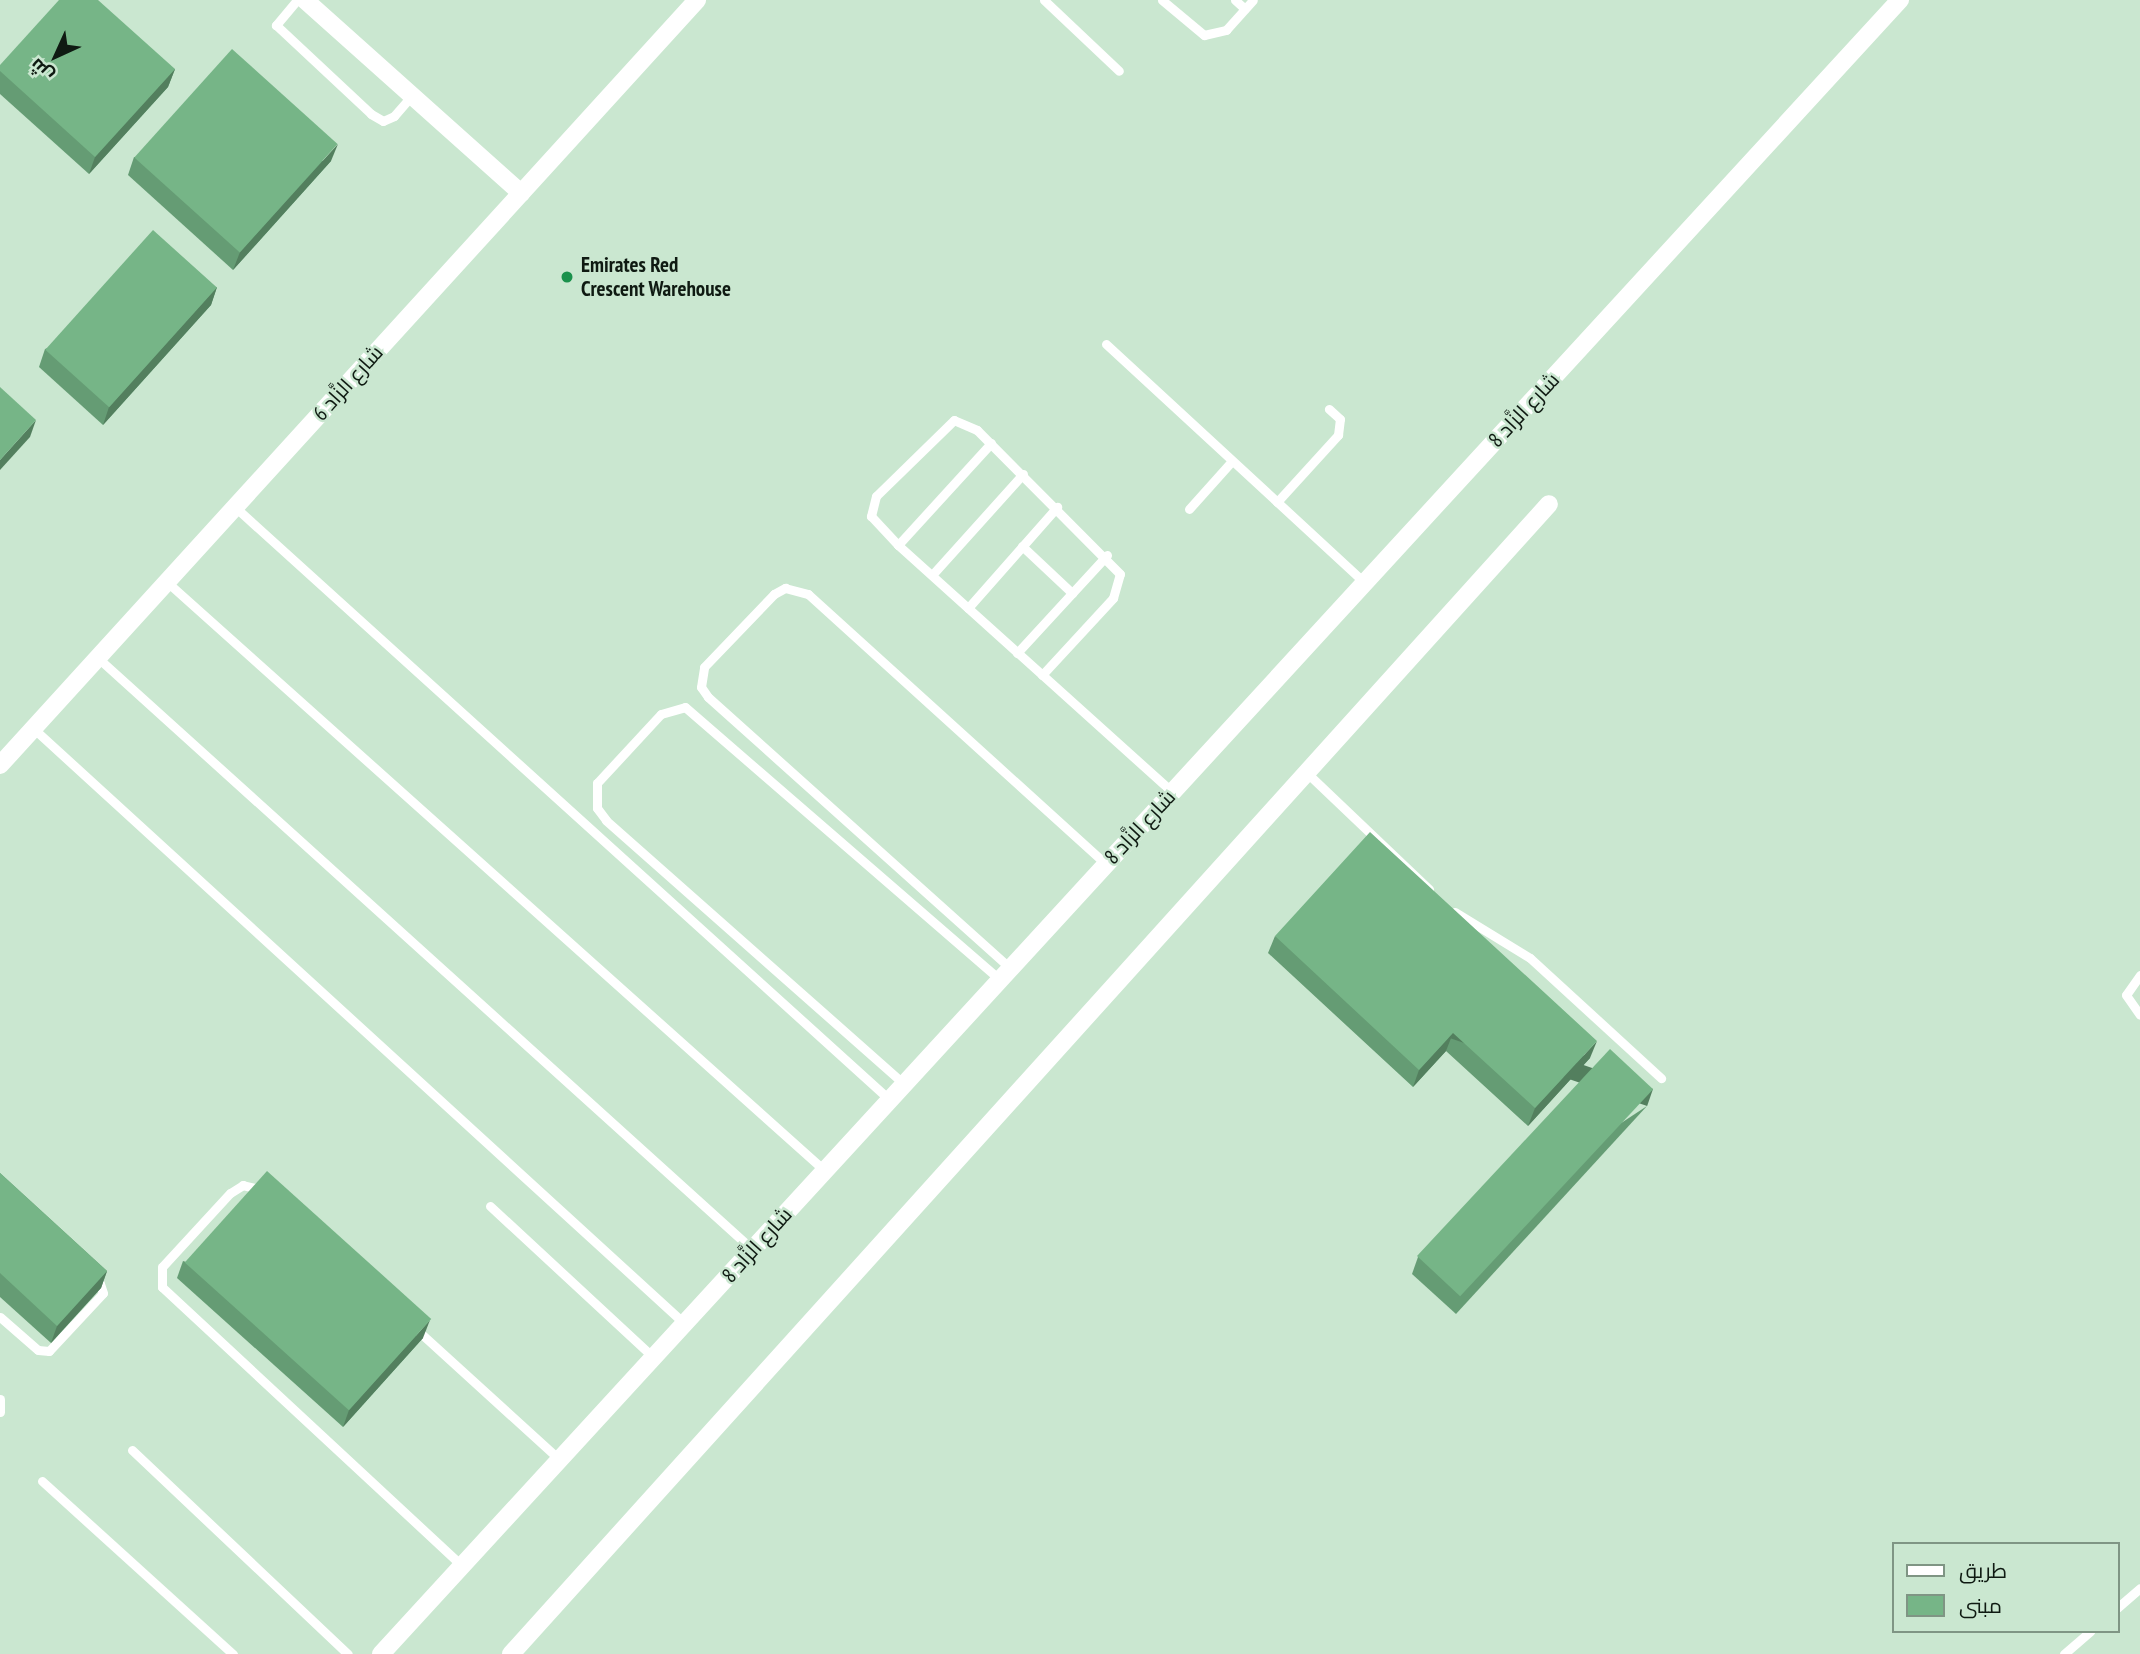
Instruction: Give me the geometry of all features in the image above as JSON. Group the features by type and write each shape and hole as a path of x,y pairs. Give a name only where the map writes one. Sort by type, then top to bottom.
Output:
{"street":[{"path":"305,0 521,193"},
{"name":"شارع الزَّاد 8","path":"381,1654 1900,0"},
{"name":"شارع الزَّاد 6","path":"0,765 692,2"},
{"path":"511,1654 1549,504"}],"lane":[{"path":"297,0 276,25 371,114 383,121 394,116 412,95"},
{"path":"1044,0 1119,71"},
{"path":"1162,0 1204,35 1226,30 1252,0"},
{"path":"1235,0 1245,9"},
{"path":"1106,344 1365,583"},
{"path":"1277,502 1338,435 1340,419 1329,408"},
{"path":"1042,675 1119,588 1120,574 1107,555 991,443 968,422 954,420 876,496 871,516 898,545 1017,653 1172,792"},
{"path":"898,545 991,443"},
{"path":"1189,509 1232,461"},
{"path":"932,575 1023,474"},
{"path":"235,507 890,1100"},
{"path":"968,608 1057,507"},
{"path":"1022,546 1072,593"},
{"path":"1017,653 1107,555"},
{"path":"167,582 825,1171"},
{"path":"1004,974 708,698 701,687 704,667 774,594 785,588 808,594 1106,864"},
{"path":"98,658 753,1250"},
{"path":"904,1084 606,820 597,808 597,783 661,714 685,707 1004,974"},
{"path":"34,729 685,1324"},
{"path":"1306,772 1441,903 1512,943 1661,1078"},
{"path":"2140,975 2126,995 2140,1016"},
{"path":"276,1200 259,1186 236,1188 162,1267 162,1287 462,1566"},
{"path":"490,1206 654,1358"},
{"path":"0,1317 34,1347 49,1350 103,1293 103,1281 91,1267"},
{"path":"406,1320 560,1460"},
{"path":"0,1399 0,1412"},
{"path":"132,1450 348,1654"},
{"path":"42,1481 233,1654"},
{"path":"2119,1606 2140,1588"},
{"path":"2064,1654 2088,1633"}],"building":[{"path":"59,0 98,0 175,69 95,157 0,71 0,65"},
{"path":"232,49 338,144 240,253 134,157"},
{"path":"153,230 217,288 109,407 45,350"},
{"path":"0,387 36,420 0,460"},
{"path":"1370,832 1597,1041 1535,1108 1453,1033 1419,1070 1275,936"},
{"path":"1610,1049 1653,1089 1460,1296 1417,1256"},
{"path":"267,1171 431,1319 349,1410 185,1262"},
{"path":"0,1173 107,1271 57,1326 0,1273"}],"place":[{"name":"Emirates Red Crescent Warehouse","path":"567,277"}]}
